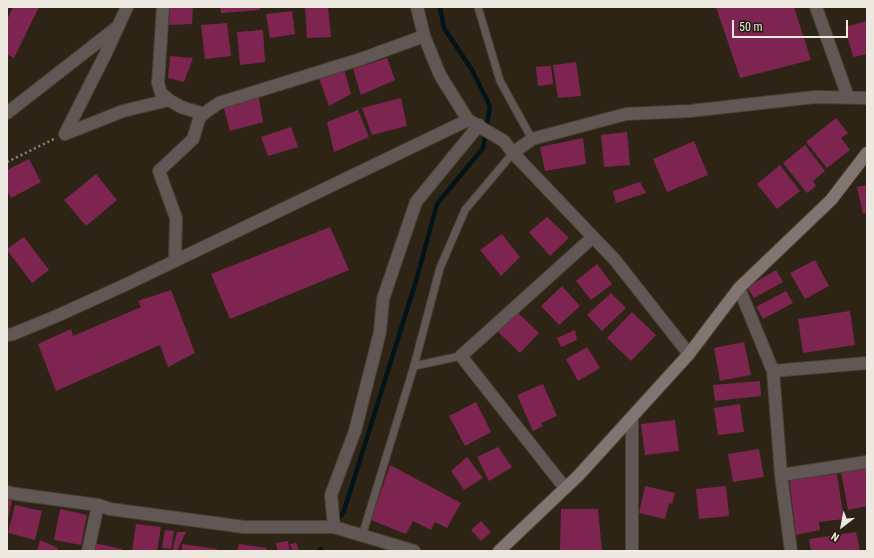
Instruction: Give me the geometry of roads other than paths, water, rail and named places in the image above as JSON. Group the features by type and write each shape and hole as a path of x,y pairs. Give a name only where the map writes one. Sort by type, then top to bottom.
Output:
{"street":[{"path":"127,7 106,53 65,134 123,111 168,100"},
{"path":"164,7 158,83 162,93 168,100 180,107 204,114"},
{"path":"417,7 424,36 440,75 468,120 479,125 504,141 513,153 615,260 690,354"},
{"path":"816,7 848,97"},
{"path":"7,113 117,28"},
{"path":"175,261 176,218 159,171 192,139 200,116 219,104 361,59 424,36"},
{"path":"513,153 532,139 626,114 690,111 815,97 867,98"},
{"path":"7,335 13,334 59,315 127,284 468,120"},
{"path":"334,527 331,495 356,431 380,332 383,299 416,202 479,125"},
{"path":"499,551 579,475 690,354 739,288 832,200 867,153"},
{"path":"565,488 461,356 593,237"},
{"path":"739,288 773,371 781,475 791,551"},
{"path":"773,371 867,363"},
{"path":"632,417 632,551"},
{"path":"781,475 867,462"},
{"path":"7,492 98,505 110,509 244,527 334,527 414,551"},
{"path":"88,551 98,505"}],"lane":[{"path":"478,7 500,81 532,139"},
{"path":"362,536 414,366 440,268 465,210 513,153"},
{"path":"414,366 461,356"}],"waterway":[{"path":"336,523 344,511 416,281 437,204 483,148 490,106 472,70 444,28 440,7"}]}
